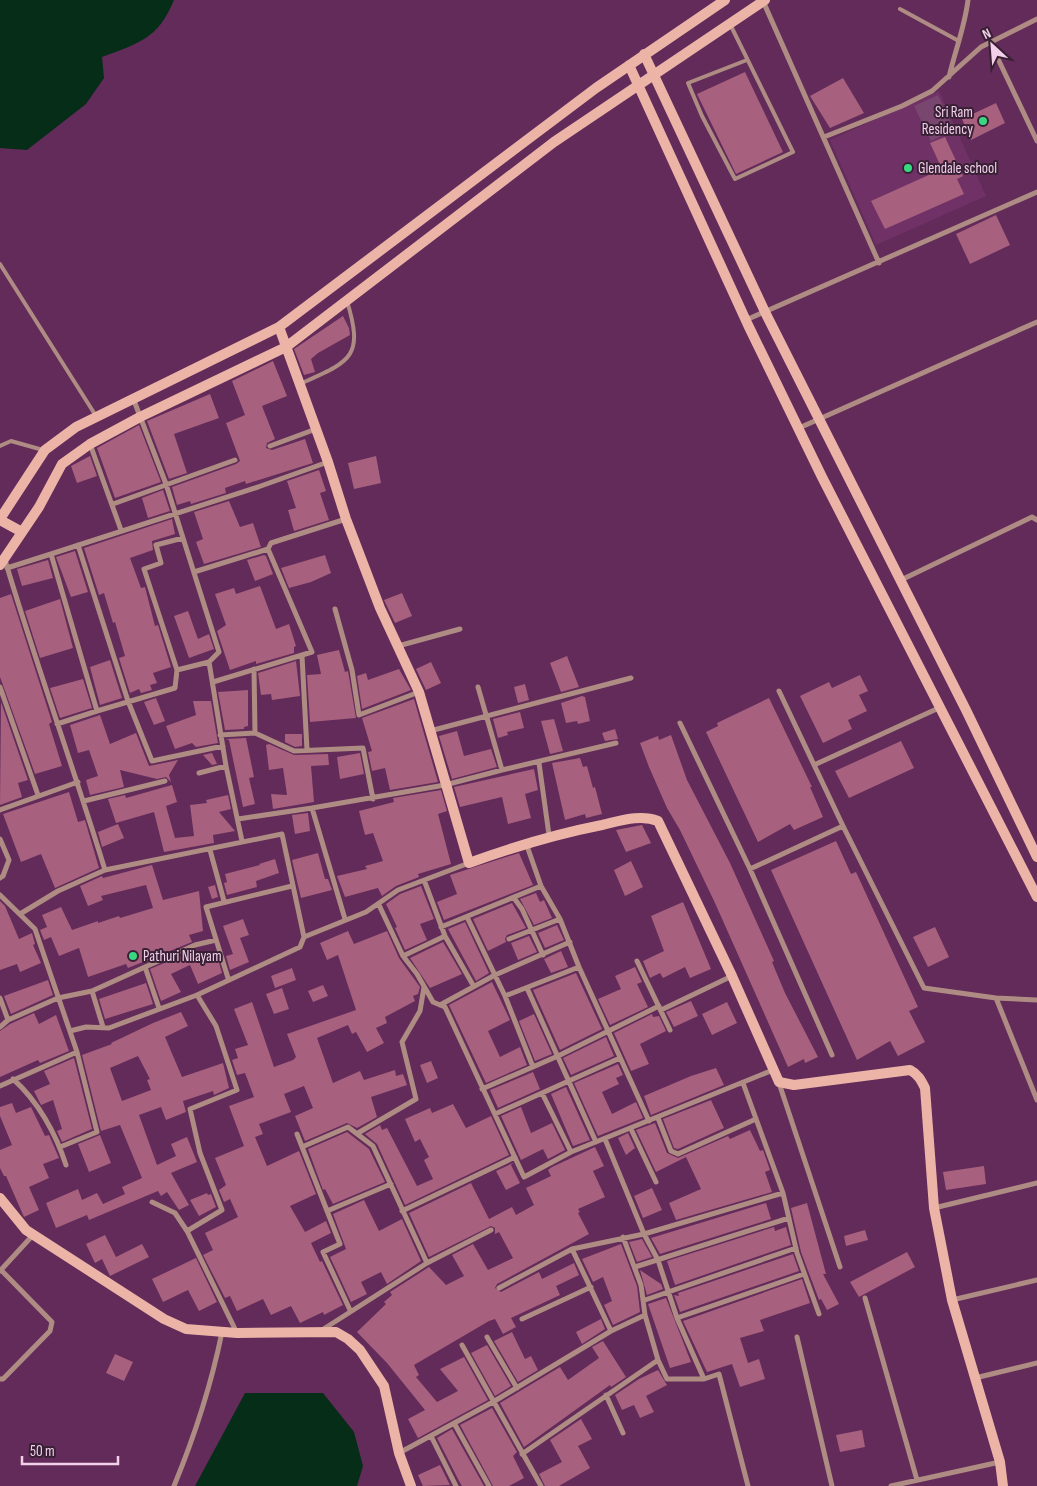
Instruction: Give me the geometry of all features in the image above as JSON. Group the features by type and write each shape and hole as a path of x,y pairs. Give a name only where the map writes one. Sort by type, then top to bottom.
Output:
{"street":[{"path":"22,532 0,519 46,450 76,427 133,397 279,327 644,54 725,0"},
{"path":"949,77 957,40 967,14 968,0"},
{"path":"105,870 78,782 4,564 39,507 62,464 90,444 140,417 286,347 554,142 764,1 879,263"},
{"path":"824,137 902,106 932,91 949,77 963,61 990,42 1037,19"},
{"path":"990,42 1037,142"},
{"path":"644,54 818,421 901,580 1037,857"},
{"path":"629,65 746,320 1037,897"},
{"path":"746,320 766,314 1037,192"},
{"path":"799,428 1037,322"},
{"path":"279,327 328,462 346,519 380,608 419,692 469,863"},
{"path":"133,397 166,484 219,652 209,662 177,670"},
{"path":"270,446 316,429"},
{"path":"90,444 121,530"},
{"path":"113,504 235,460"},
{"path":"4,564 52,554 328,462"},
{"path":"901,580 1032,517 1037,520"},
{"path":"194,572 268,549 271,543 346,519"},
{"path":"57,724 175,688 177,670 144,569 161,562 156,545 183,538"},
{"path":"78,545 128,701 152,761 223,746"},
{"path":"213,682 312,652 268,549"},
{"path":"52,554 97,711"},
{"path":"335,609 352,670 359,715 419,692"},
{"path":"398,646 460,630"},
{"path":"302,656 308,750"},
{"path":"209,662 220,735 242,841"},
{"path":"254,669 255,733"},
{"path":"430,731 631,678"},
{"path":"0,687 38,795"},
{"path":"478,687 502,770"},
{"path":"779,691 843,826 924,988 996,998 1037,1000"},
{"path":"814,765 941,706"},
{"path":"680,723 750,868 832,1055"},
{"path":"220,735 255,733 294,751 363,748 373,799"},
{"path":"238,819 373,799 445,785 616,743"},
{"path":"539,763 549,835"},
{"path":"199,773 226,766"},
{"path":"84,801 165,781"},
{"path":"0,810 78,782"},
{"path":"312,808 345,919"},
{"path":"304,937 366,912 379,905 390,894 525,842 549,835 633,818 648,817 658,821 732,976 779,1082 840,1267"},
{"path":"750,868 843,826"},
{"path":"20,914 58,891 105,870 282,834 304,937 300,947 228,978 197,995 108,1028 86,1026 70,1031"},
{"path":"0,839 9,860 3,876 0,878"},
{"path":"525,842 542,886 560,919 579,968 649,1121"},
{"path":"210,850 224,901"},
{"path":"424,880 441,927 473,985"},
{"path":"228,978 206,907 224,901 292,886"},
{"path":"441,927 542,886"},
{"path":"0,895 35,929 77,1052 97,1132 60,1147"},
{"path":"514,898 522,909 543,955"},
{"path":"379,905 403,956 433,1002 446,1007 524,1177 571,1152 773,1070"},
{"path":"468,917 495,974 533,1067"},
{"path":"509,939 560,919"},
{"path":"403,956 446,936"},
{"path":"0,1027 8,1020 58,998 92,991 195,945 216,940"},
{"path":"440,1005 495,974 570,942"},
{"path":"637,961 670,1030"},
{"path":"145,967 159,1008"},
{"path":"504,996 579,968"},
{"path":"482,1089 732,976"},
{"path":"358,1133 416,1099 402,1042 411,1030 420,1011 424,986"},
{"path":"527,988 596,1142"},
{"path":"92,991 104,1027"},
{"path":"188,1231 222,1210 200,1152 190,1109 237,1090 216,1026 197,995"},
{"path":"0,998 8,1020"},
{"path":"996,998 1037,1100"},
{"path":"0,1086 77,1052"},
{"path":"495,1114 620,1058"},
{"path":"779,1082 794,1085 910,1070 916,1072 925,1088 934,1208 952,1300 1000,1462 1003,1486"},
{"path":"13,1079 36,1104 60,1147 66,1165"},
{"path":"743,1083 783,1193 796,1248 819,1314"},
{"path":"542,1093 571,1152"},
{"path":"658,1118 671,1151 678,1154 756,1118"},
{"path":"302,1147 348,1127 373,1146 427,1263"},
{"path":"631,1128 656,1182"},
{"path":"297,1134 340,1244 324,1252 350,1310"},
{"path":"605,1139 644,1234 658,1260 677,1318 704,1379"},
{"path":"402,1211 515,1158"},
{"path":"326,1212 391,1184"},
{"path":"934,1208 1037,1184"},
{"path":"499,1288 572,1249 644,1234 783,1193"},
{"path":"0,1198 23,1228 164,1319 186,1329 238,1333 336,1332 348,1339 360,1350 384,1386 399,1453 411,1486"},
{"path":"152,1202 175,1213 188,1231 238,1333"},
{"path":"635,1267 789,1218"},
{"path":"319,1332 350,1310 427,1263 491,1230"},
{"path":"0,1379 3,1379 50,1330 52,1322 1,1270 34,1235"},
{"path":"623,1237 645,1300 645,1315 658,1360 667,1379 704,1379 719,1374 748,1486"},
{"path":"645,1300 796,1248"},
{"path":"572,1249 611,1331"},
{"path":"677,1318 804,1274"},
{"path":"952,1300 1037,1280"},
{"path":"522,1319 591,1287"},
{"path":"865,1298 916,1480"},
{"path":"399,1453 518,1388 611,1331 645,1315"},
{"path":"174,1486 197,1431 214,1372 222,1332"},
{"path":"487,1337 518,1388"},
{"path":"797,1337 832,1486"},
{"path":"462,1345 541,1486"},
{"path":"522,1454 658,1360"},
{"path":"974,1378 1037,1363"},
{"path":"606,1395 623,1433"},
{"path":"454,1423 489,1486"},
{"path":"431,1436 456,1486"},
{"path":"891,1486 1000,1462"}],"lane":[{"path":"900,9 957,40"},
{"path":"730,24 793,152 735,180 702,116 688,83 747,60"},
{"path":"0,264 96,416"},
{"path":"300,384 335,368 345,360 355,344 356,330 347,301"},
{"path":"0,446 11,441 46,450"}],"shaded area":[{"path":"0,0 174,0 161,23 146,38 127,48 102,57 104,78 86,104 27,150 0,148"},
{"name":"Glendale school","path":"939,91 986,196 876,245 830,140"},
{"path":"938,95 954,130 931,141 914,106"},
{"path":"245,1393 323,1393 354,1432 363,1466 357,1486 195,1486"}],"building":[{"path":"745,72 783,152 736,174 697,94"},
{"path":"843,78 864,113 830,128 810,96"},
{"name":"Sri Ram Residency","path":"996,103 1005,123 971,140 962,119"},
{"path":"945,137 963,176 957,179 964,194 885,229 871,201 942,169 930,143"},
{"path":"996,215 1010,245 970,264 956,234"},
{"path":"343,316 350,335 311,359 315,372 304,375 294,349"},
{"path":"273,361 287,396 262,406 275,439 267,443 266,448 272,450 305,439 313,463 246,484 245,481 225,488 226,493 191,504 190,501 177,505 172,487 240,461 226,423 245,415 232,381"},
{"path":"210,394 219,418 174,434 187,473 169,479 147,421"},
{"path":"139,425 161,482 115,498 97,448"},
{"path":"90,456 97,476 77,483 71,466"},
{"path":"376,456 381,483 354,489 348,463"},
{"path":"319,470 326,491 320,493 329,520 294,531 288,510 296,508 287,481"},
{"path":"163,490 170,511 148,518 142,498"},
{"path":"229,501 240,527 253,523 261,547 204,564 196,542 203,539 194,512"},
{"path":"172,519 175,534 152,541 153,550 130,558 141,588 145,587 155,626 158,625 171,667 153,673 157,683 150,685 152,690 141,693 139,689 130,693 119,658 125,656 115,622 113,623 104,593 99,595 84,548"},
{"path":"75,551 88,592 71,597 56,557"},
{"path":"264,555 273,574 255,581 247,560"},
{"path":"325,555 331,573 311,582 289,588 281,568"},
{"path":"48,560 53,578 22,586 17,569"},
{"path":"260,586 276,629 289,624 296,646 294,647 294,653 256,664 256,661 230,670 217,631 226,625 215,594 234,588 236,594"},
{"path":"402,593 412,616 395,623 384,600"},
{"path":"11,594 52,722 49,724 62,766 35,774 0,677 0,598"},
{"path":"60,599 73,648 40,658 25,611"},
{"path":"188,611 198,639 209,634 214,649 189,658 174,616"},
{"path":"339,650 345,672 348,671 356,718 310,722 307,675 321,674 317,655"},
{"path":"567,656 579,687 561,692 550,663"},
{"path":"110,660 122,698 100,705 90,667"},
{"path":"296,661 300,696 272,700 271,694 261,695 258,673"},
{"path":"431,662 441,683 426,690 416,669"},
{"path":"399,669 411,690 362,709 357,676 366,673 368,680"},
{"path":"860,675 868,691 859,695 867,711 848,720 852,729 823,743 800,696 829,682 832,688"},
{"path":"83,679 92,708 60,718 50,688"},
{"path":"525,684 529,700 518,703 514,687"},
{"path":"248,690 248,726 244,727 244,729 225,730 218,692"},
{"path":"582,696 585,697 590,721 578,724 577,721 566,723 561,703"},
{"path":"156,698 165,721 154,725 144,702"},
{"path":"769,698 812,787 810,787 823,817 794,830 790,824 758,842 706,732 718,726 717,723"},
{"path":"414,699 438,782 390,790 385,768 372,771 368,752 372,751 362,718"},
{"path":"193,701 211,701 218,743 196,747 192,743 175,749 166,726 196,715"},
{"path":"1,702 28,780 18,783 22,797 0,805"},
{"path":"520,712 524,728 507,732 508,735 498,738 493,719"},
{"path":"100,715 110,744 136,733 149,766 178,760 169,775 171,782 166,777 157,779 120,770 124,787 90,795 86,780 98,776 89,750 78,753 70,725"},
{"path":"554,719 563,751 550,754 541,721"},
{"path":"615,729 618,739 605,741 602,733"},
{"path":"457,731 464,756 491,749 497,767 452,779 439,736"},
{"path":"285,734 302,734 302,746 295,747 285,742"},
{"path":"671,735 687,780 730,863 774,961 772,962 785,993 818,1057 805,1063 804,1059 788,1067 715,903 680,830 667,808 649,767 640,743 658,736 659,740"},
{"path":"246,738 254,777 249,778 255,804 243,807 229,740 226,739"},
{"path":"901,741 914,768 849,798 835,771"},
{"path":"269,744 294,755 328,754 329,765 311,766 314,802 273,809 271,794 287,795 283,768 269,770 266,745"},
{"path":"212,753 217,764 212,765 203,755"},
{"path":"360,753 364,774 340,779 337,757"},
{"path":"580,758 583,767 587,766 602,814 586,818 585,814 565,820 552,763"},
{"path":"534,769 538,790 525,794 531,818 508,824 502,797 460,807 454,787"},
{"path":"172,785 177,802 166,806 175,838 194,836 190,805 207,803 206,800 228,795 231,809 219,812 235,831 213,835 214,843 164,852 154,812 116,823 108,799 125,795 126,798"},
{"path":"441,790 447,811 438,814 451,864 418,874 419,877 396,886 382,896 378,888 345,897 337,876 367,869 365,866 383,861 373,833 365,835 359,811 394,802 393,798"},
{"path":"69,792 78,822 85,820 99,868 55,888 41,854 21,862 3,814"},
{"path":"308,813 310,831 295,834 292,815"},
{"path":"118,824 124,838 102,847 98,832"},
{"path":"642,825 651,843 626,852 616,830"},
{"path":"836,841 851,874 856,872 918,1007 909,1011 925,1042 898,1056 890,1041 857,1060 771,870"},
{"path":"318,853 325,879 328,879 332,890 301,898 292,860"},
{"path":"519,853 533,885 444,920 437,902 457,894 450,875"},
{"path":"275,859 279,873 256,881 257,887 227,895 224,883 227,882 225,874"},
{"path":"631,861 643,887 625,896 614,870"},
{"path":"152,865 163,900 199,891 203,931 189,935 192,942 128,968 126,964 88,977 79,948 59,956 51,937 44,940 40,930 47,927 42,915 61,907 72,930 98,921 98,923 119,916 120,918 153,908 146,885 101,896 103,900 88,906 80,886 102,876 103,878"},
{"path":"215,885 218,897 212,899 208,887"},
{"path":"421,886 434,919 420,924 427,940 405,950 386,904 400,894"},
{"path":"536,893 540,902 544,900 552,918 534,925 520,899"},
{"path":"0,901 5,906 19,939 32,933 35,944 33,945 41,963 20,972 17,964 0,970"},
{"path":"683,902 711,969 690,978 685,967 663,978 660,973 650,978 643,961 664,951 651,916"},
{"path":"512,903 526,928 507,935 506,942 488,951 473,919"},
{"path":"243,919 249,935 240,938 249,962 230,970 226,956 233,954 223,926"},
{"path":"465,922 489,973 476,981 448,929"},
{"path":"557,925 564,940 545,948 538,933"},
{"path":"935,927 949,957 928,967 913,937"},
{"path":"348,931 354,944 387,931 399,958 420,987 418,994 413,996 415,1001 385,1017 387,1023 376,1028 384,1043 367,1052 356,1032 352,1034 348,1025 317,1038 333,1083 360,1071 364,1080 395,1070 396,1076 403,1074 407,1085 371,1097 377,1117 357,1128 347,1123 305,1141 295,1116 313,1108 304,1086 284,1094 291,1112 259,1124 263,1134 255,1137 267,1166 299,1151 316,1194 290,1206 305,1232 326,1221 331,1233 311,1243 320,1262 322,1261 343,1305 324,1315 323,1312 300,1323 291,1306 271,1315 263,1299 237,1311 230,1296 225,1298 203,1255 213,1250 205,1233 238,1217 230,1199 224,1202 219,1190 226,1185 215,1158 244,1146 229,1106 254,1097 245,1073 237,1075 232,1060 238,1058 235,1049 248,1045 234,1009 252,1002 274,1067 293,1060 296,1057 287,1034 356,1010 338,955 327,960 320,943"},
{"path":"529,936 537,952 518,960 511,943"},
{"path":"443,942 462,974 430,988 410,958"},
{"path":"195,950 201,965 218,959 222,973 198,984 190,965 171,974 181,992 161,1001 150,969"},
{"path":"561,951 568,967 551,973 544,959"},
{"path":"635,967 642,982 637,984 648,1007 610,1025 598,999 621,989 615,976"},
{"path":"292,968 296,980 275,988 271,976"},
{"path":"576,973 602,1029 560,1050 533,990"},
{"path":"48,980 53,995 11,1014 4,996"},
{"path":"492,982 510,1020 488,1031 500,1057 520,1047 527,1065 486,1083 449,1005"},
{"path":"146,983 153,1004 105,1019 99,999"},
{"path":"323,985 328,996 313,1002 308,991"},
{"path":"282,988 289,1009 274,1014 266,994"},
{"path":"691,1001 698,1016 674,1027 666,1012"},
{"path":"727,1002 737,1023 712,1035 702,1014"},
{"path":"181,1012 188,1026 165,1037 182,1077 223,1063 229,1088 214,1095 213,1091 183,1101 186,1112 166,1120 161,1107 139,1115 157,1165 176,1156 171,1144 187,1137 197,1162 171,1173 189,1205 179,1210 167,1192 161,1196 158,1191 89,1220 87,1215 56,1228 46,1203 78,1189 82,1200 97,1193 103,1204 125,1194 122,1187 142,1178 120,1125 101,1131 82,1055 112,1044 153,1023","holes":["138,1056 150,1079 147,1080 151,1090 122,1101 110,1068"]},
{"path":"34,1013 39,1024 56,1015 69,1051 40,1063 38,1060 0,1077 0,1031 10,1024"},
{"path":"534,1014 552,1054 535,1061 519,1021"},
{"path":"652,1014 653,1017 659,1016 666,1031 640,1044 649,1064 631,1071 614,1033"},
{"path":"606,1037 614,1056 571,1075 563,1058"},
{"path":"74,1058 92,1129 62,1142 57,1131 62,1129 53,1100 41,1105 34,1091 50,1084 44,1071"},
{"path":"431,1061 438,1078 427,1083 420,1065"},
{"path":"618,1064 623,1075 616,1078 619,1084 602,1092 612,1114 636,1102 643,1118 598,1136 574,1083"},
{"path":"716,1068 724,1085 651,1115 644,1096 691,1076"},
{"path":"533,1072 540,1089 498,1108 490,1090"},
{"path":"566,1087 590,1140 573,1146 551,1094"},
{"path":"711,1100 724,1128 678,1149 674,1148 663,1119"},
{"path":"12,1103 16,1113 31,1107 45,1136 49,1135 59,1158 43,1164 49,1178 29,1187 39,1210 24,1217 6,1176 4,1176 0,1168 0,1150 12,1145 0,1116 0,1107"},
{"path":"453,1104 466,1128 491,1116 509,1155 405,1205 377,1144 365,1134 380,1125 382,1130 387,1128 417,1186 433,1179 424,1160 429,1157 420,1139 415,1142 405,1119 430,1108 432,1113"},
{"path":"521,1107 531,1133 552,1123 565,1150 548,1159 543,1149 521,1160 501,1116"},
{"path":"655,1123 667,1153 678,1158 728,1136 730,1139 750,1130 760,1151 763,1150 770,1170 765,1172 772,1192 676,1220 669,1203 701,1189 686,1157 656,1172 636,1130"},
{"path":"347,1132 369,1149 385,1182 333,1204 325,1189 323,1190 308,1149"},
{"path":"628,1133 635,1148 626,1155 618,1138"},
{"path":"100,1135 111,1163 89,1172 78,1144"},
{"path":"595,1147 604,1166 593,1171 605,1197 578,1209 580,1212 578,1213 589,1234 497,1284 495,1288 501,1292 539,1272 542,1279 574,1263 579,1275 556,1286 560,1295 511,1318 516,1327 503,1334 495,1319 489,1321 414,1365 419,1375 416,1377 437,1402 458,1391 440,1369 464,1357 488,1400 418,1438 408,1419 425,1410 387,1363 357,1332 386,1304 384,1302 392,1295 390,1292 429,1267 446,1285 464,1276 452,1255 473,1244 488,1270 513,1258 499,1232 495,1234 495,1228 491,1226 429,1257 409,1213 471,1183 489,1219 512,1207 516,1215 534,1205 526,1188 551,1176 548,1170 552,1167"},
{"path":"513,1163 511,1165 520,1183 506,1190 496,1171"},
{"path":"984,1166 986,1184 946,1190 943,1172"},
{"path":"652,1188 662,1210 643,1218 634,1196"},
{"path":"207,1193 208,1195 211,1194 216,1207 199,1216 190,1200"},
{"path":"364,1200 379,1231 402,1219 421,1261 387,1284 381,1272 361,1282 367,1294 351,1302 330,1257 346,1249 333,1214"},
{"path":"766,1203 771,1219 660,1254 651,1238"},
{"path":"807,1203 826,1274 823,1274 839,1304 827,1310 821,1299 819,1300 801,1252 791,1208"},
{"path":"774,1227 775,1231 786,1227 791,1245 675,1285 667,1261"},
{"path":"865,1230 868,1240 846,1246 844,1236"},
{"path":"105,1235 116,1257 142,1244 149,1257 110,1276 102,1259 95,1263 86,1244"},
{"path":"642,1239 652,1257 637,1262 629,1242"},
{"path":"621,1244 637,1286 640,1312 613,1325 604,1305 612,1301 603,1277 593,1282 582,1259"},
{"path":"907,1252 915,1267 859,1297 850,1282"},
{"path":"793,1254 799,1271 680,1312 674,1295 679,1296 678,1293"},
{"path":"196,1258 217,1302 199,1311 188,1290 163,1302 152,1279"},
{"path":"640,1270 661,1284 663,1289 647,1295"},
{"path":"802,1279 810,1303 760,1320 764,1331 740,1338 748,1363 759,1359 765,1379 740,1387 732,1364 707,1372 683,1321"},
{"path":"666,1298 691,1362 670,1368 648,1304"},
{"path":"601,1319 605,1329 582,1344 576,1332"},
{"path":"512,1332 525,1359 531,1356 538,1370 518,1382 494,1341"},
{"path":"603,1341 626,1377 611,1387 610,1385 524,1447 500,1403 560,1367 568,1380 599,1358 592,1347"},
{"path":"487,1345 511,1386 495,1396 471,1353"},
{"path":"115,1354 133,1362 124,1381 106,1373"},
{"path":"658,1370 667,1385 646,1396 654,1412 640,1418 634,1405 622,1410 615,1395 639,1379"},
{"path":"492,1408 517,1452 513,1456 524,1478 509,1486 493,1486 460,1425"},
{"path":"581,1419 592,1439 578,1446 590,1468 559,1486 545,1486 539,1474 562,1462 550,1440"},
{"path":"452,1429 484,1486 462,1486 459,1481 437,1438"},
{"path":"862,1430 865,1447 840,1452 836,1435"},
{"path":"440,1465 450,1485 423,1486 418,1475"}],"place":[{"name":"Sri Ram Residency","path":"983,121"},
{"name":"Glendale school","path":"908,168"},
{"name":"Pathuri Nilayam","path":"133,956"}]}
